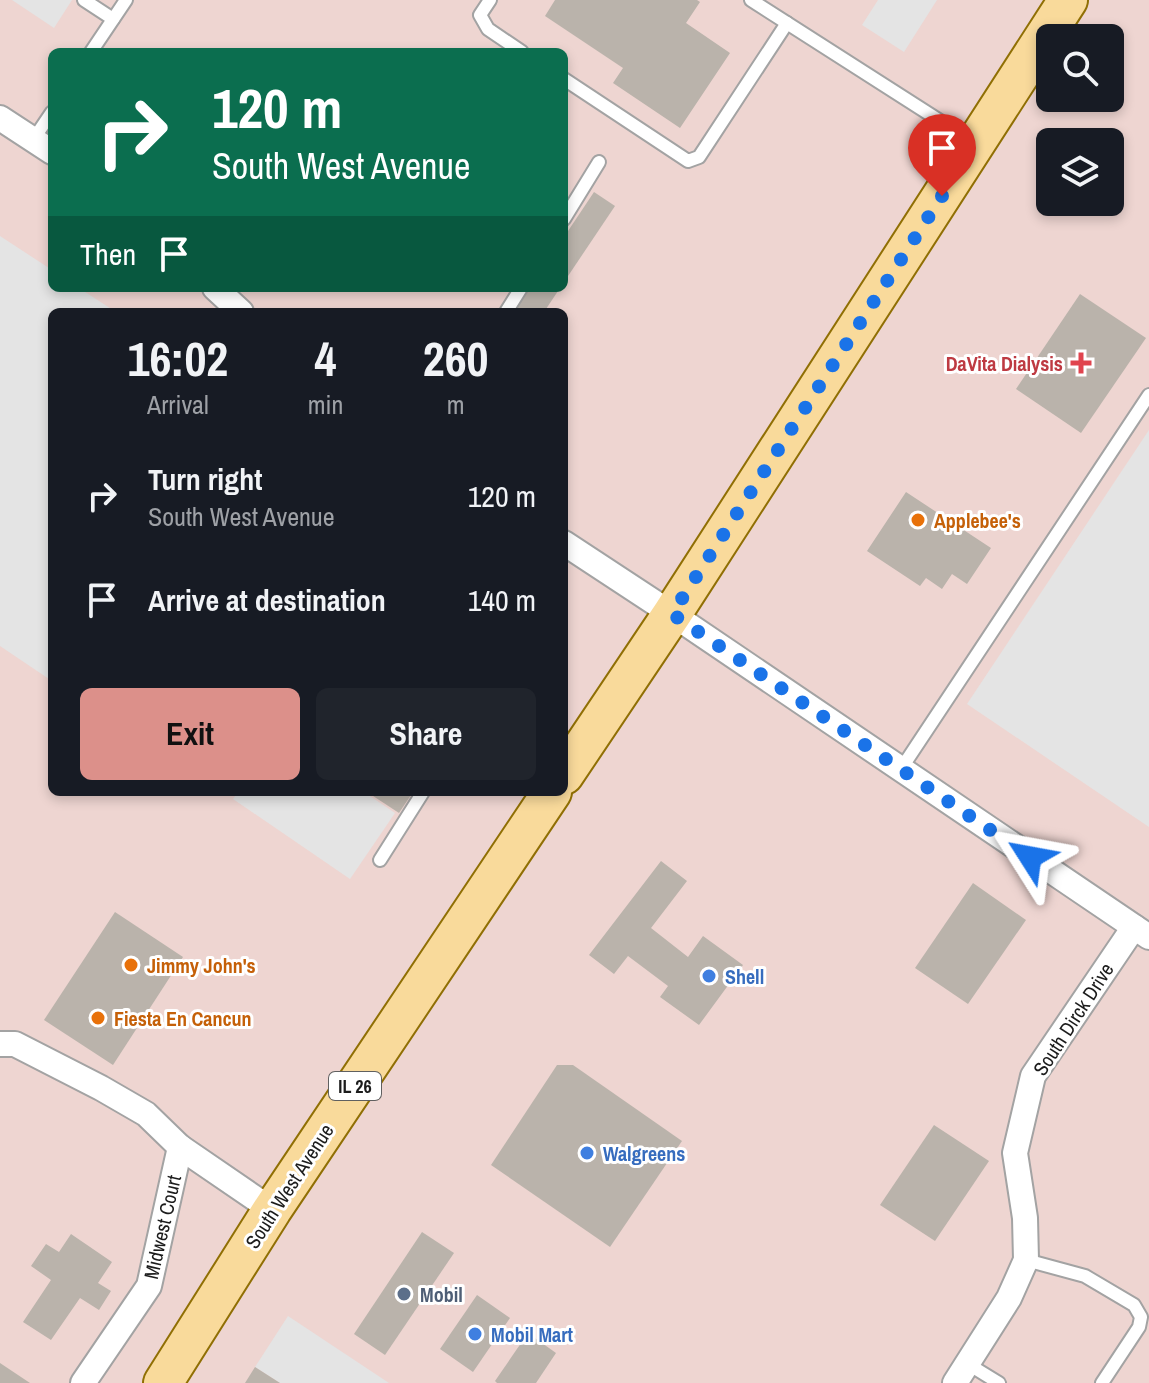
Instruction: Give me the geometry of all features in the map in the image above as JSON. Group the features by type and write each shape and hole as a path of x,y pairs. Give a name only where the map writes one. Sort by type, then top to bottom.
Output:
{"main road":[{"path":"568,769 672,614 1068,0"},
{"name":"South West Avenue","path":"163,1383 272,1210 549,796"}],"street":[{"path":"0,118 43,146"},
{"path":"219,292 237,308"},
{"path":"568,546 1141,932"},
{"name":"South Dirck Drive","path":"962,1373 1009,1298 1026,1260 1025,1218 1015,1153 1033,1076 1141,932"},
{"name":"Midwest Court","path":"0,1044 15,1044 146,1114 180,1147 272,1210"},
{"name":"Midwest Court","path":"83,1383 149,1286 180,1147"}],"lane":[{"path":"84,0 113,19"},
{"path":"94,48 126,0"},
{"path":"490,0 480,15 488,29 516,48"},
{"path":"751,0 976,144"},
{"path":"568,82 688,161 699,157 787,23"},
{"path":"568,212 599,162"},
{"path":"901,769 1149,395"},
{"path":"380,860 420,796"},
{"path":"1026,1260 1085,1276 1134,1305 1141,1317 1139,1327 1102,1383"},
{"path":"962,1373 999,1383"}],"shaded area":[{"path":"0,0 1149,0 1149,1383 0,1383"},
{"path":"12,0 72,0 54,28"},
{"path":"878,0 937,0 904,52 862,25"},
{"path":"0,236 48,267 48,292 85,292 110,308 48,308 48,678 0,646"},
{"path":"1149,430 1149,827 967,704"},
{"path":"235,796 370,796 395,813 350,879 233,799"},
{"path":"288,1316 389,1383 280,1383 255,1367"}],"building":[{"path":"555,0 697,0 700,2 686,23 730,53 680,128 613,83 623,68 545,16"},
{"path":"594,192 615,206 568,276 568,231"},
{"path":"527,292 557,292 547,308 517,308"},
{"name":"DaVita Dialysis","path":"1080,294 1146,338 1081,433 1016,389"},
{"name":"Applebee's","path":"906,492 991,548 967,584 952,574 942,589 926,578 920,586 867,551"},
{"path":"373,796 410,796 399,813"},
{"name":"Shell","path":"661,861 687,881 651,928 688,957 703,936 743,965 699,1025 660,997 668,986 628,956 614,974 589,955"},
{"path":"973,883 1026,920 968,1004 915,968"},
{"path":"115,912 183,957 113,1065 44,1020"},
{"name":"Walgreens","path":"557,1065 573,1065 682,1141 610,1247 491,1165"},
{"path":"934,1125 989,1161 935,1241 880,1205"},
{"name":"Mobil","path":"422,1232 454,1253 385,1355 354,1334"},
{"path":"71,1234 112,1262 98,1283 111,1291 99,1310 80,1298 51,1340 23,1322 51,1280 31,1266 46,1244 59,1252"},
{"name":"Mobil Mart","path":"477,1295 510,1318 473,1372 440,1349"},
{"path":"528,1333 556,1353 536,1383 497,1383 495,1381"},
{"path":"0,1363 30,1383 0,1383"},
{"path":"255,1367 280,1383 245,1383"}],"place":[{"name":"DaVita Dialysis","path":"1081,363"},
{"name":"Applebee's","path":"918,520"},
{"name":"Jimmy John's","path":"131,965"},
{"name":"Shell","path":"709,976"},
{"name":"Fiesta En Cancun","path":"98,1018"},
{"name":"Walgreens","path":"587,1153"},
{"name":"Mobil","path":"404,1294"},
{"name":"Mobil Mart","path":"475,1334"}],"route":[{"path":"942,196 672,614 1030,857"}]}
